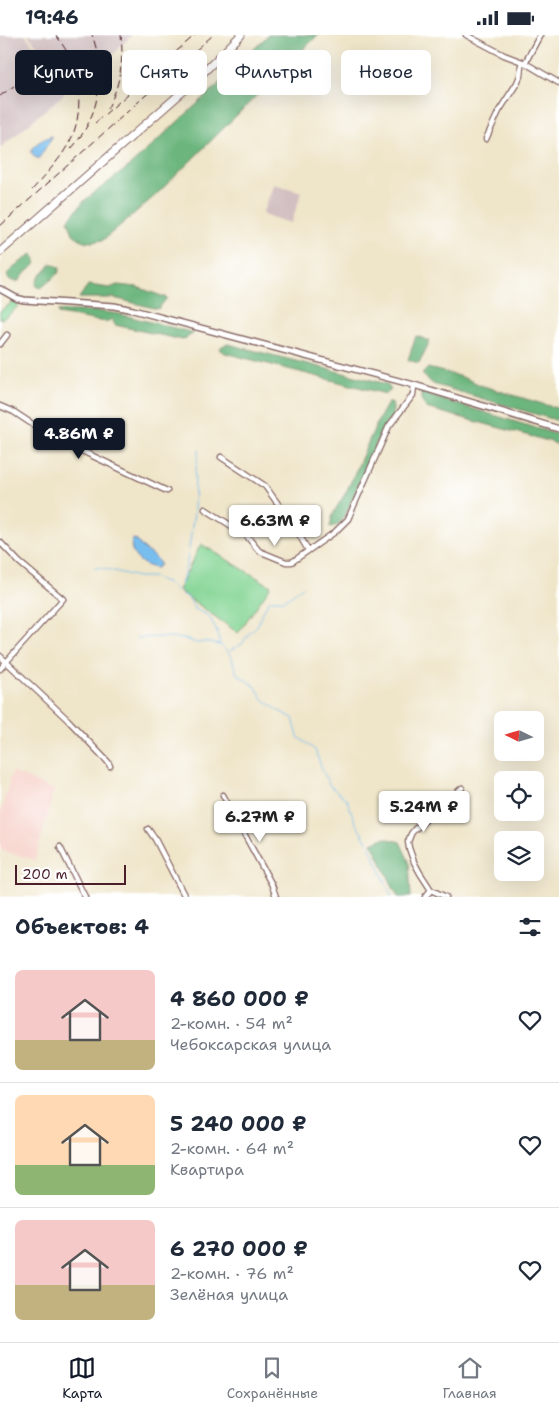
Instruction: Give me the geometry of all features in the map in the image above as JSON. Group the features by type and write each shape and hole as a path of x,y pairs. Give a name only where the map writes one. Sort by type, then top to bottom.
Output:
{"highway":[{"path":"0,252 197,79 241,35"}],"street":[{"path":"466,35 504,55 524,62 559,83"},
{"path":"486,139 499,111 517,83 521,65 540,35"},
{"path":"0,289 16,298 24,300 114,306 133,310 414,385 559,429"},
{"path":"0,344 7,335"},
{"path":"205,509 246,535 259,551 286,562 292,562 335,532 348,519 389,426 412,395 414,385"},
{"path":"0,406 58,441 80,449 168,491"},
{"path":"221,457 265,486 294,526 308,550"},
{"path":"0,542 19,562 63,599 0,669"},
{"path":"0,656 68,720 108,762 110,767"},
{"path":"446,897 431,890 420,873 409,848 409,838 414,830 462,788"},
{"path":"223,795 272,885 275,897"},
{"path":"148,829 185,897"},
{"path":"60,847 85,897"},
{"path":"425,897 431,890"}],"shaded area":[{"path":"0,35 25,35 38,50 15,50 15,95 63,95 0,148"},
{"path":"28,35 132,35 119,46 112,55 112,50 41,50"},
{"path":"274,184 302,192 291,223 264,215 263,212"},
{"path":"12,772 54,790 35,860 0,850 0,814"}],"green space":[{"path":"268,35 318,35 303,50 253,50"},
{"path":"217,86 217,95 257,95 157,194 103,240 83,241 73,234 68,220 85,200 126,169"},
{"path":"32,254 36,259 35,265 19,281 12,281 8,278 7,274 15,266"},
{"path":"51,264 60,268 58,274 41,288 36,286 39,277"},
{"path":"88,285 110,288 117,285 137,287 167,298 158,309 114,298 79,298"},
{"path":"13,299 21,303 7,316 2,319 0,318 0,311 9,305"},
{"path":"58,311 96,311 119,314 194,333 183,340 115,325 112,319 106,322 58,314"},
{"path":"416,336 430,341 419,363 408,360"},
{"path":"228,344 387,384 391,390 386,394 225,353 220,349"},
{"path":"428,368 462,377 483,386 559,409 559,421 433,384 422,374"},
{"path":"421,393 559,435 559,446 552,442 426,408 421,399"},
{"path":"388,403 392,403 392,417 381,432 347,512 338,525 330,527 334,512 346,492"},
{"path":"201,544 271,586 238,633 178,590"},
{"path":"384,838 400,842 409,861 411,897 398,897 372,843"}],"water":[{"path":"51,136 39,158 36,158 31,152 35,146"},
{"path":"135,539 155,557 160,564 157,568 142,563 134,555 131,545 132,540"}],"waterway":[{"path":"199,450 195,475 194,512 187,563 179,593 188,597 195,609 209,616 217,631 220,645 231,656 237,674 255,686 263,699 279,711 293,718 298,737 315,750 330,786 347,800 355,822 370,847 392,897"},
{"path":"94,568 102,568 138,577 153,577 168,583 179,593"},
{"path":"228,652 242,644 250,632 258,625 261,614 270,600 284,600 303,587"},
{"path":"136,638 164,637 220,645"}],"railway":[{"path":"32,190 66,148 77,122 79,102 75,71 69,55 56,35"},
{"path":"71,149 81,137 88,124 98,95 99,65 92,35"},
{"path":"107,109 115,92 120,73 121,35"},
{"path":"95,123 195,35"},
{"path":"0,226 213,35"},
{"path":"0,96 14,86"}]}
